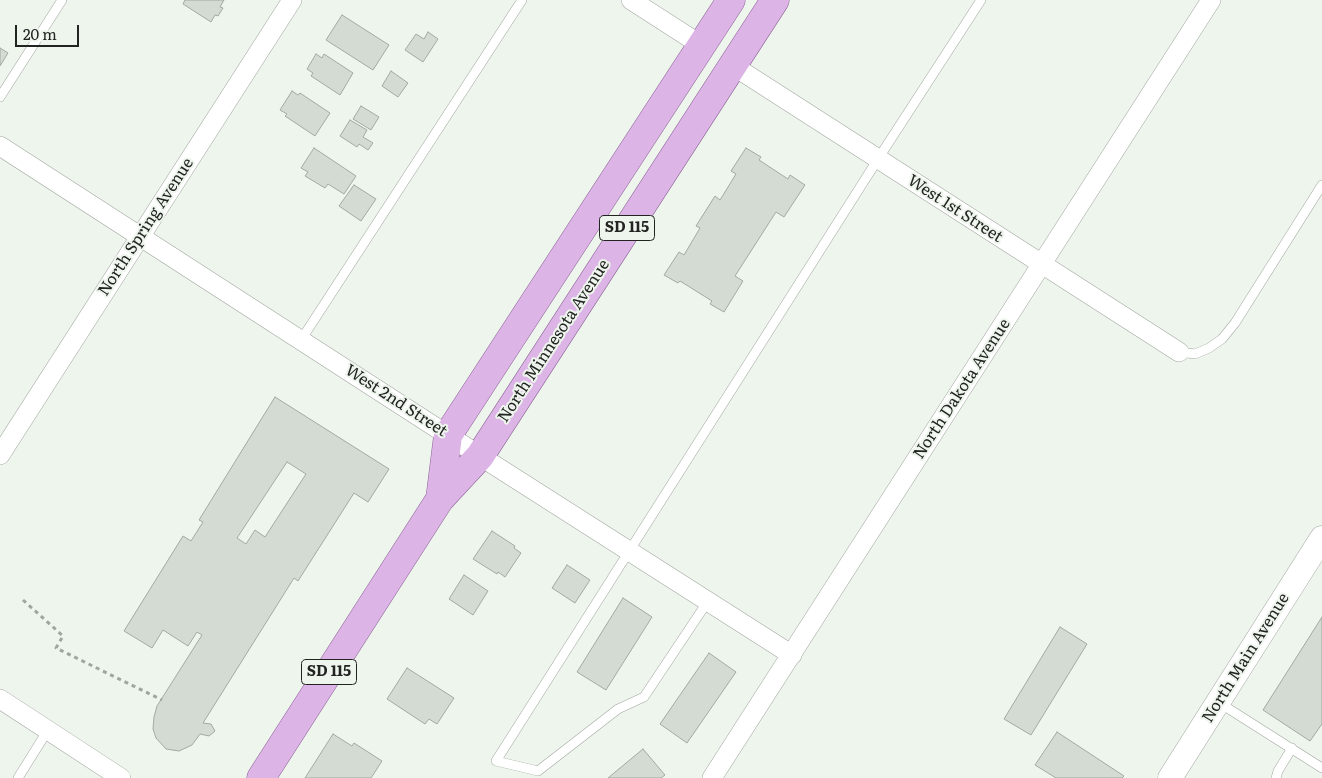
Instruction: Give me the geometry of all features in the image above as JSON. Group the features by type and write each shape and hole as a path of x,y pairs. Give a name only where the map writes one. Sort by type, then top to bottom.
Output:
{"main road":[{"name":"North Minnesota Avenue","path":"440,499 448,435 731,0"},
{"name":"North Minnesota Avenue","path":"261,778 440,499 480,456 775,0"}],"street":[{"name":"North Spring Avenue","path":"0,455 292,0"},
{"path":"631,0 701,45"},
{"name":"North Dakota Avenue","path":"712,778 1211,0"},
{"name":"West 1st Street","path":"732,65 1179,352"},
{"name":"West 2nd Street","path":"0,146 792,655"},
{"name":"North Main Avenue","path":"1170,778 1322,538"},
{"path":"0,699 121,778"}],"lane":[{"path":"0,97 62,0"},
{"path":"301,340 522,0"},
{"path":"708,601 644,697 618,709 538,771 496,761 981,0"},
{"path":"1179,352 1195,354 1222,339 1235,323 1322,185"},
{"path":"1218,702 1322,768"},
{"path":"18,778 48,730"},
{"path":"1276,778 1278,771 1292,748"}],"path":[{"path":"23,600 63,636 56,648 162,700"}],"building":[{"path":"185,0 224,0 220,7 223,8 218,16 215,15 211,22 183,4"},
{"path":"342,15 389,45 373,70 326,40"},
{"path":"428,32 438,39 423,62 405,50 416,34 424,39"},
{"path":"0,48 8,53 0,66"},
{"path":"316,54 322,58 324,54 353,73 340,95 311,76 313,73 307,69"},
{"path":"391,71 408,83 398,97 382,86"},
{"path":"292,91 298,95 300,93 330,113 315,136 285,116 287,114 280,110"},
{"path":"361,106 379,117 371,130 353,119"},
{"path":"350,120 367,130 363,137 373,143 368,150 359,144 357,147 340,136"},
{"path":"314,148 356,176 344,194 328,184 325,188 305,176 308,172 301,168"},
{"path":"746,148 761,157 759,160 788,179 790,175 805,185 784,217 776,212 735,276 743,281 724,312 710,304 712,301 680,281 678,283 664,275 679,252 684,255 700,228 696,226 715,196 720,200 736,174 731,171"},
{"path":"354,185 376,199 361,221 339,206"},
{"path":"275,397 389,469 368,502 354,493 298,581 294,578 203,723 211,724 215,731 209,736 200,734 192,745 179,751 166,749 156,738 153,729 154,717 157,706 202,635 197,632 188,646 163,630 152,648 124,631 183,536 191,541 203,522 199,520","holes":["287,462 306,474 265,537 255,530 246,544 237,538"]},
{"path":"492,531 515,546 514,548 521,553 505,577 473,559"},
{"path":"567,565 590,580 575,603 552,588"},
{"path":"464,575 488,591 473,615 449,599"},
{"path":"623,598 652,617 606,690 577,672"},
{"path":"1322,617 1322,724 1310,741 1263,710"},
{"path":"1060,627 1087,644 1031,735 1004,719"},
{"path":"709,653 736,672 687,743 660,724"},
{"path":"407,668 454,698 437,724 429,719 425,724 387,699"},
{"path":"1057,732 1124,776 1122,778 1056,778 1035,765"},
{"path":"333,734 352,746 354,743 382,761 371,778 305,778"},
{"path":"643,749 665,775 661,778 608,778"}]}
